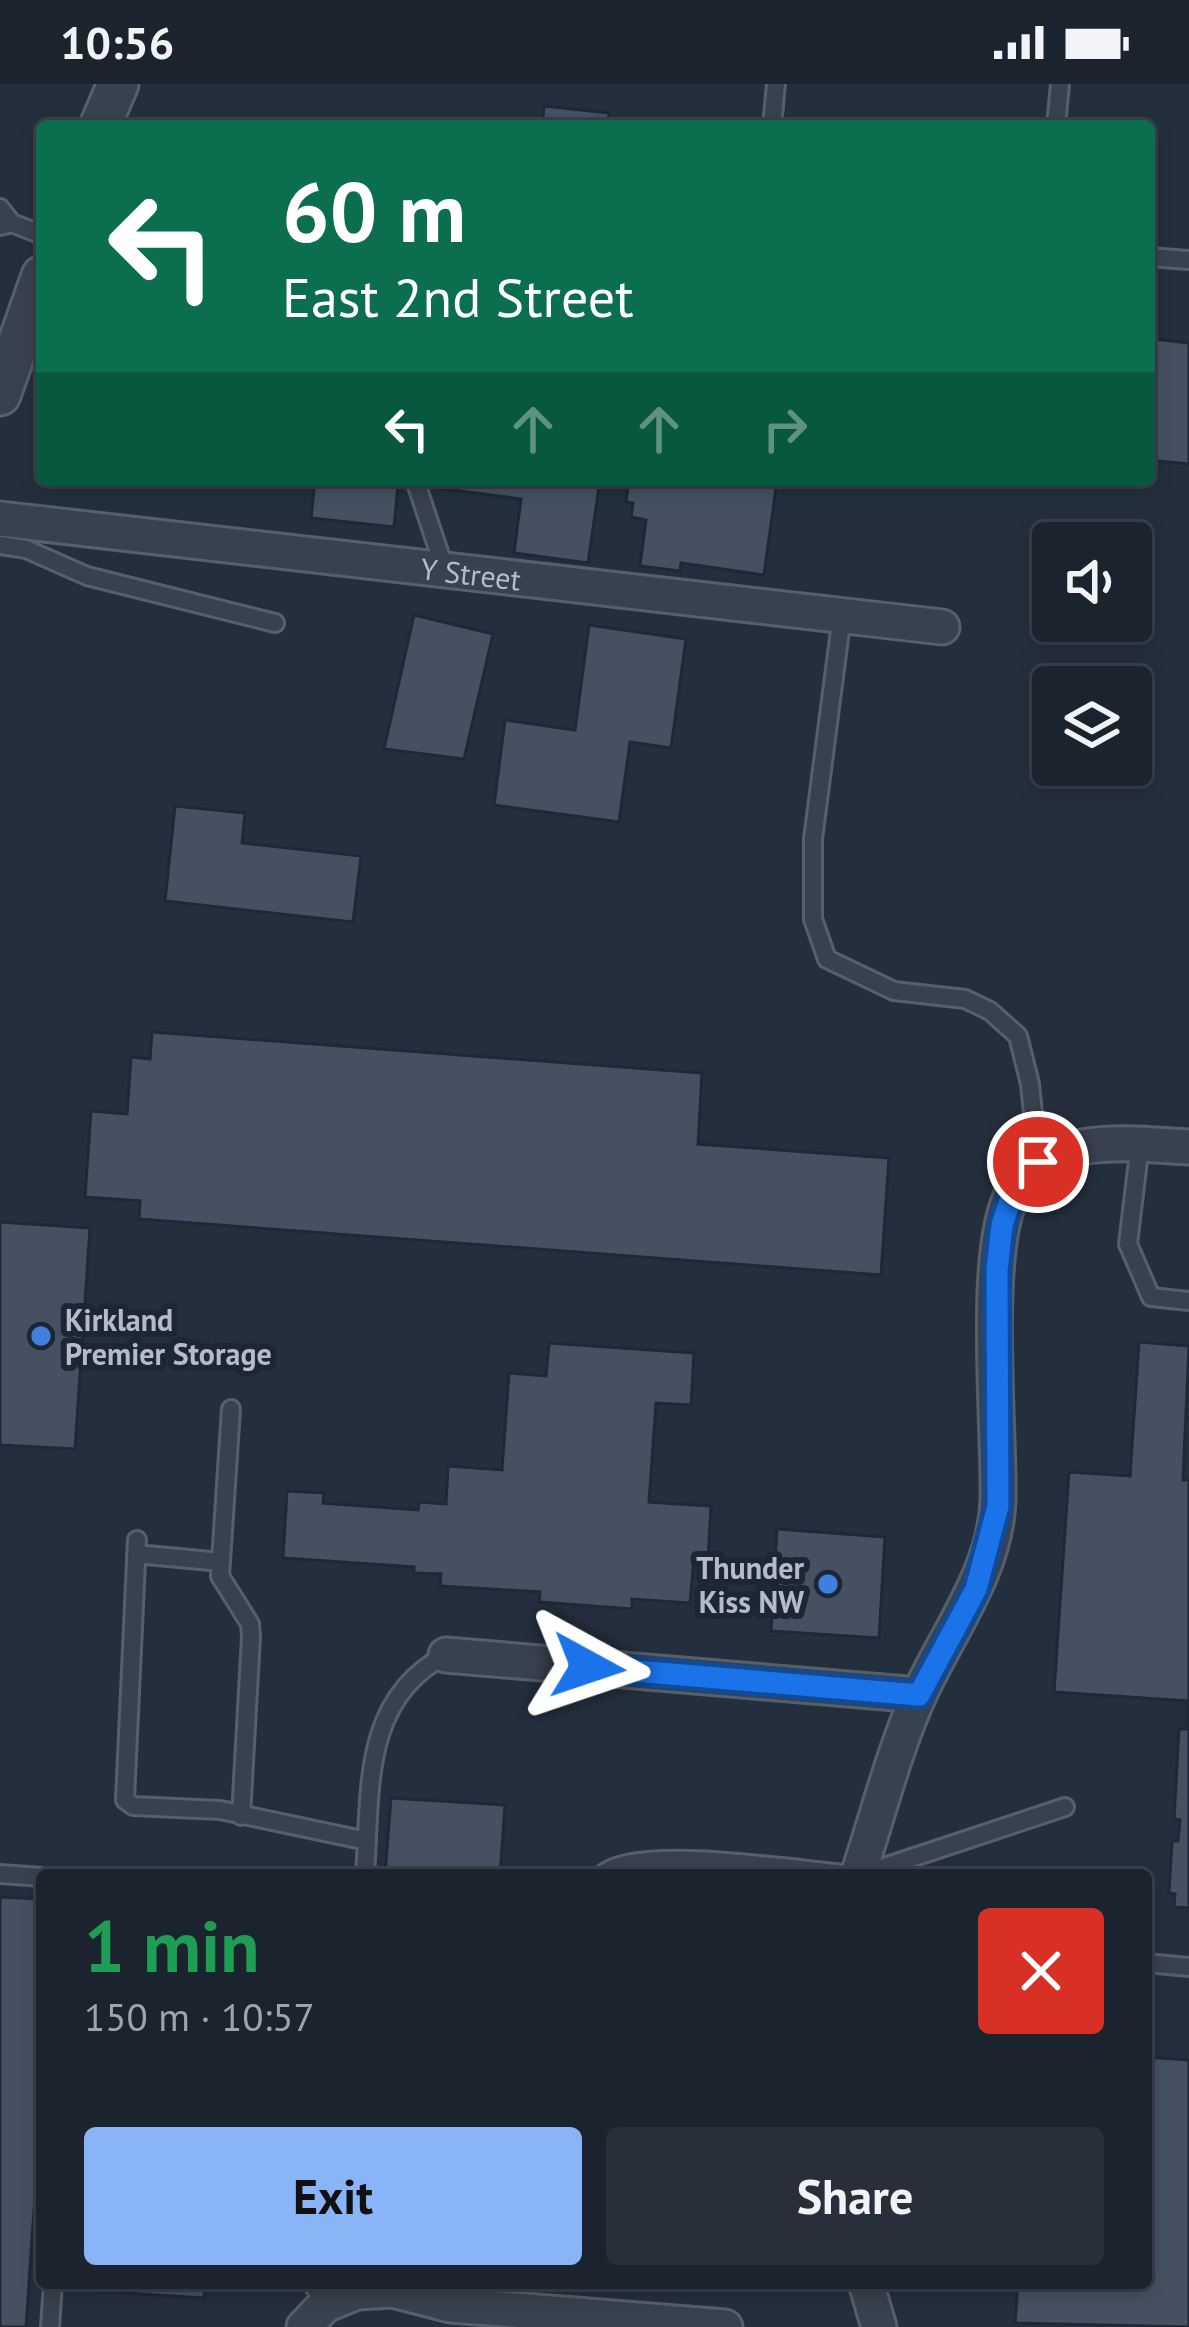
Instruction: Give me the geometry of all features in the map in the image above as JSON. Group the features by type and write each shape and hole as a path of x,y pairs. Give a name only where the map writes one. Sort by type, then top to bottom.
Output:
{"street":[{"path":"103,120 118,84"},
{"path":"0,394 36,294"},
{"name":"Y Street","path":"0,519 942,627"},
{"path":"859,1869 919,1695 976,1589 998,1506 997,1270 1002,1225 1013,1192 1038,1162 1100,1142 1189,1147"},
{"path":"446,1655 919,1695"},
{"path":"868,2289 879,2327"},
{"path":"313,2305 357,2292 393,2290 452,2305 725,2327"}],"lane":[{"path":"773,120 776,84"},
{"path":"1057,120 1060,84"},
{"path":"0,208 6,225 36,234"},
{"path":"1155,257 1189,260"},
{"path":"417,486 445,570"},
{"path":"0,545 26,549 87,576 275,623"},
{"path":"842,615 813,838 813,919 827,959 894,991 965,999 990,1011 1018,1036 1030,1084 1038,1162"},
{"path":"1140,1144 1128,1244 1151,1297 1189,1301"},
{"path":"231,1409 220,1576 250,1624 241,1816"},
{"path":"221,1562 136,1547 124,1800 133,1806 220,1810 367,1841"},
{"path":"365,1869 379,1732 398,1691 420,1668 446,1655"},
{"path":"875,1869 1065,1807"},
{"path":"608,1869 613,1864 657,1858 786,1869"},
{"path":"0,1874 36,1876"},
{"path":"1152,1963 1189,1966"},
{"path":"50,2327 53,2289"}],"building":[{"path":"544,106 609,113 608,120 543,120"},
{"path":"1155,339 1189,343 1189,464 1155,461"},
{"path":"314,486 398,486 394,527 311,518"},
{"path":"599,486 588,563 514,553 521,499 438,488"},
{"path":"628,486 776,488 764,575 681,563 680,571 640,566 646,520 631,517 633,503 626,502"},
{"path":"414,615 493,634 464,759 384,749"},
{"path":"589,625 686,639 671,748 630,742 619,822 494,805 505,720 575,730"},
{"path":"175,806 245,813 242,843 361,856 353,922 165,901"},
{"path":"152,1032 702,1073 698,1144 889,1158 881,1275 139,1219 140,1201 85,1197 91,1111 127,1114 131,1057 150,1059"},
{"name":"Kirkland Premier Storage","path":"0,1222 90,1228 75,1449 0,1445"},
{"path":"1139,1342 1189,1346 1183,1480 1189,1480 1189,1908 1174,1907 1175,1894 1169,1893 1172,1841 1178,1841 1180,1820 1174,1819 1179,1729 1186,1729 1188,1701 1054,1692 1069,1472 1130,1476"},
{"path":"549,1343 694,1353 691,1405 656,1403 649,1502 711,1506 708,1559 694,1558 690,1603 632,1599 632,1609 539,1602 540,1592 440,1586 441,1574 414,1573 414,1567 283,1558 287,1491 324,1493 323,1503 418,1510 419,1502 446,1504 448,1466 502,1470 509,1373 546,1376"},
{"name":"Thunder Kiss NW","path":"777,1529 885,1537 879,1638 771,1631"},
{"path":"391,1798 505,1805 500,1869 385,1869"},
{"path":"0,1897 36,1899 36,2181 26,2327 0,2327"},
{"path":"1152,2057 1189,2060 1189,2327 1015,2323 1018,2289 1152,2289"},
{"path":"96,2289 205,2289 204,2298"}],"place":[{"name":"Kirkland Premier Storage","path":"41,1336"},
{"name":"Thunder Kiss NW","path":"828,1584"}],"route":[{"path":"588,1667 919,1695 976,1589 998,1506 997,1270 1002,1225 1013,1192 1038,1162"}]}
